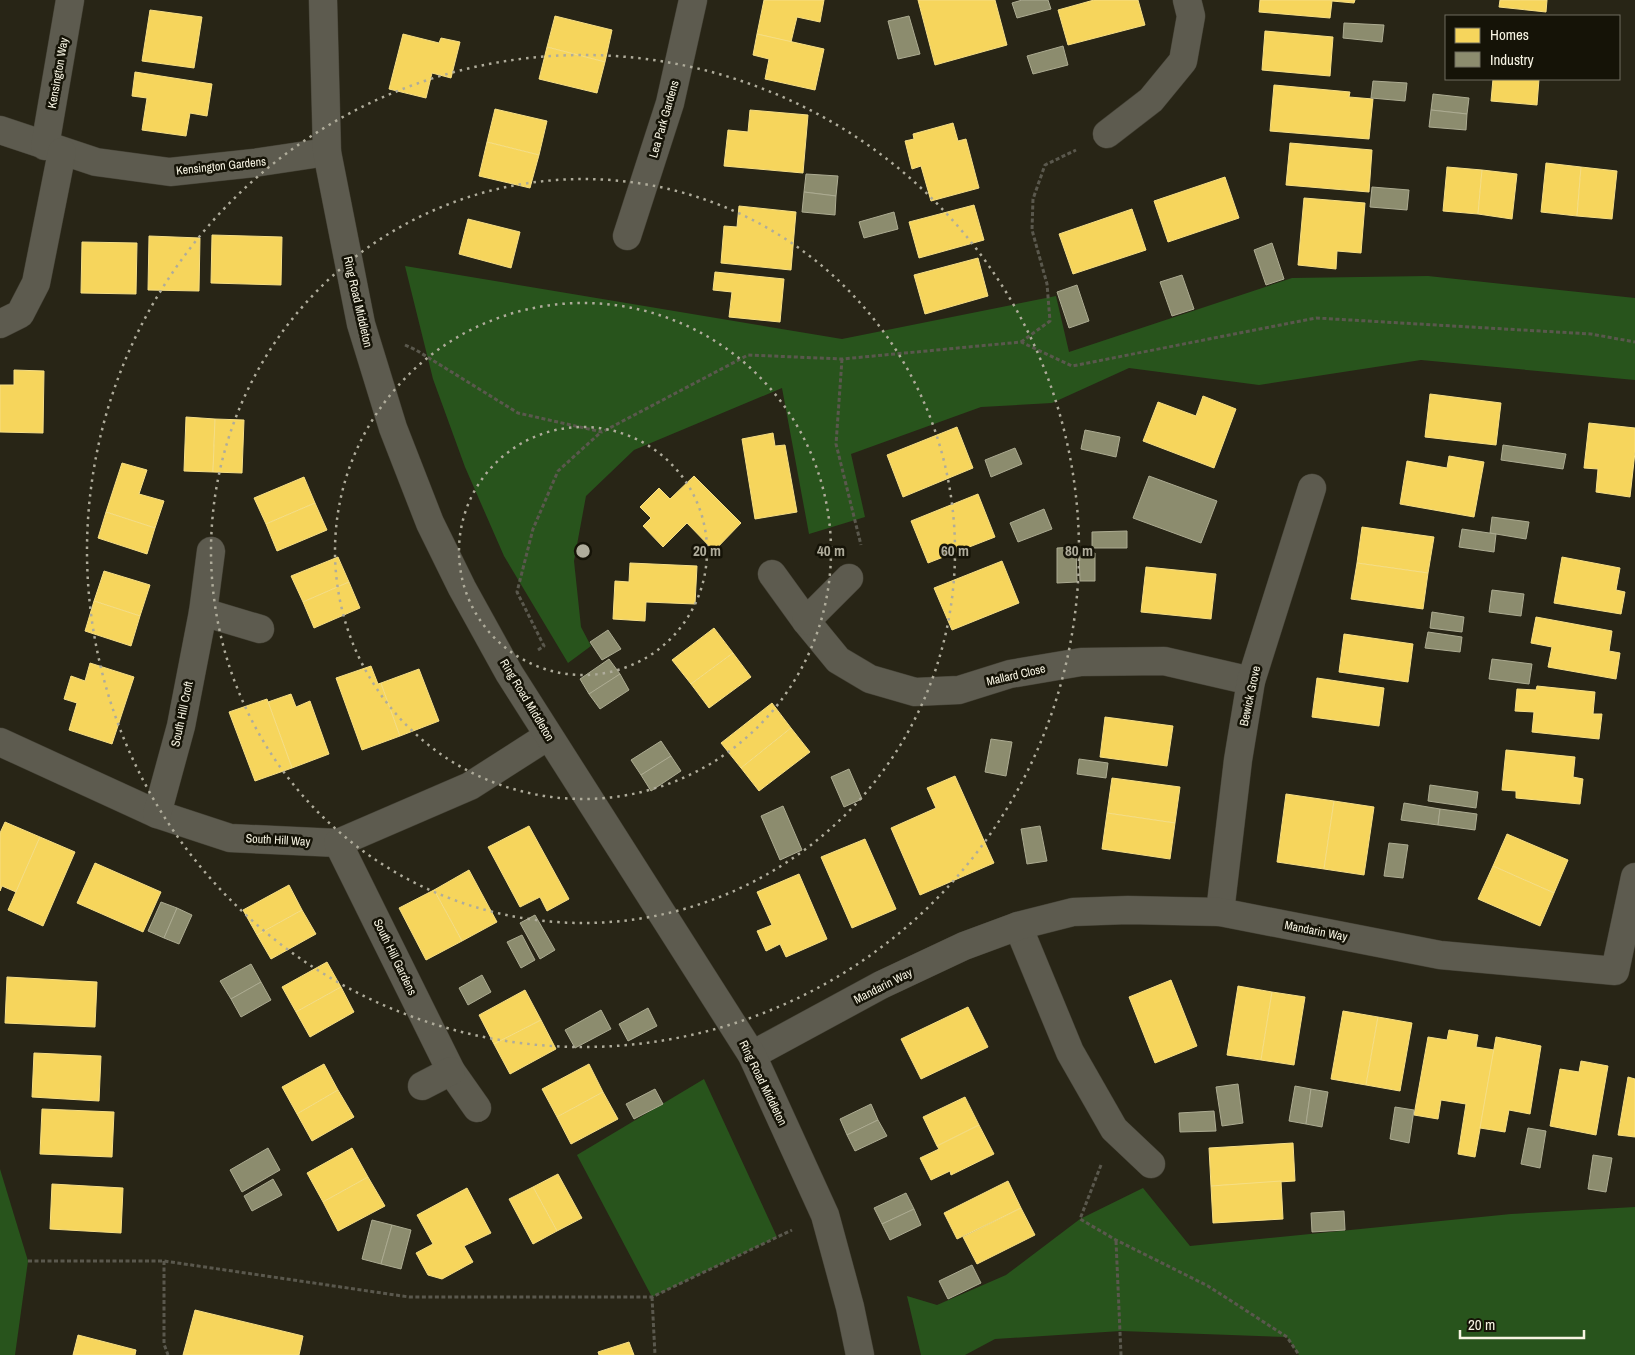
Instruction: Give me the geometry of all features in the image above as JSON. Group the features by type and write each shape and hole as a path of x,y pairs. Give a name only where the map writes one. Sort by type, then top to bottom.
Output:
{"street":[{"name":"Kensington Way","path":"0,324 20,314 36,283 54,149 70,0"},
{"name":"Ring Road Middleton","path":"323,0 327,152 360,324 393,428 430,523 462,588 509,673 752,1055 825,1215 850,1307 860,1355"},
{"name":"Lea Park Gardens","path":"628,236 670,103 693,0"},
{"path":"1107,134 1151,100 1182,61 1191,16 1187,0"},
{"name":"Kensington Gardens","path":"0,130 96,162 170,172 254,163 327,152"},
{"name":"Bewick Grove","path":"1220,912 1238,760 1251,681 1312,488"},
{"name":"South Hill Croft","path":"157,814 181,726 203,612 211,551"},
{"name":"Mallard Close","path":"772,574 806,621 838,660 870,679 915,692 958,690 1010,674 1081,662 1164,661 1251,681"},
{"path":"806,621 849,578"},
{"path":"203,612 260,629"},
{"name":"South Hill Way","path":"0,742 157,814 230,838 338,843 470,786 548,736"},
{"name":"South Hill Gardens","path":"338,843 451,1071 477,1108"},
{"name":"Mandarin Way","path":"752,1055 881,985 964,946 1018,926 1073,912 1128,910 1220,912 1440,955 1625,972 1635,877"},
{"path":"1018,926 1070,1052 1114,1129 1151,1164"},
{"path":"422,1086 451,1071"}],"path":[{"path":"1021,342 1050,321 1047,284 1032,230 1032,199 1045,165 1107,134"},
{"path":"509,673 544,646 518,592 533,529 558,471 602,432 748,355 842,358 1021,342 1072,366 1316,318 1591,334 1635,342"},
{"path":"360,324 416,350 518,413 602,432"},
{"path":"842,358 836,444 863,554 849,578"},
{"path":"1114,1129 1080,1219 1116,1240 1208,1286 1287,1337 1299,1355"},
{"path":"28,1262 164,1261 409,1297 652,1297 825,1215"},
{"path":"1116,1240 1122,1355"},
{"path":"164,1261 164,1344 168,1355"},
{"path":"652,1297 655,1355"}],"green space":[{"path":"405,266 842,339 1056,296 1069,352 1292,278 1428,276 1635,298 1635,380 1421,360 1259,385 1129,368 1052,403 981,407 851,454 865,517 809,534 782,388 634,450 586,496 574,561 581,627 591,646 568,663 504,556 465,467 433,379"},
{"path":"704,1079 777,1237 652,1297 577,1155"},
{"path":"0,1169 28,1261 15,1355 0,1355"},
{"path":"1143,1188 1190,1246 1511,1214 1635,1207 1635,1355 1299,1355 1287,1337 1121,1331 995,1339 965,1355 921,1355 907,1296 937,1305 1006,1275 1080,1219"}],"building: Homes":[{"path":"764,0 824,0 820,22 797,17 791,42 757,34"},
{"path":"918,0 995,0 1007,45 935,65"},
{"path":"1094,0 1138,0 1145,25 1068,45 1058,10"},
{"path":"1260,0 1355,0 1354,3 1332,1 1330,18 1259,12"},
{"path":"1500,0 1547,0 1546,12 1499,7"},
{"path":"150,10 202,17 194,68 142,61"},
{"path":"555,16 612,30 605,62 547,47"},
{"path":"1265,31 1333,37 1330,76 1262,70"},
{"path":"403,34 439,43 441,38 460,42 451,78 432,73 426,98 389,89"},
{"path":"757,34 824,49 815,90 765,79 769,59 753,55"},
{"path":"547,47 605,62 597,93 539,79"},
{"path":"135,72 212,84 207,116 190,113 186,136 142,130 147,98 132,96"},
{"path":"1493,80 1539,80 1537,105 1491,101"},
{"path":"1274,85 1350,92 1349,97 1373,99 1369,139 1270,131"},
{"path":"495,109 547,121 539,155 487,142"},
{"path":"750,110 808,115 803,173 724,166 728,130 748,132"},
{"path":"953,123 958,141 966,139 979,188 931,201 921,166 912,169 905,141 914,139 913,134"},
{"path":"487,142 539,155 530,188 479,176"},
{"path":"1290,143 1372,150 1369,192 1286,185"},
{"path":"1546,163 1581,167 1577,216 1541,212"},
{"path":"1447,167 1482,170 1478,214 1443,211"},
{"path":"1581,167 1617,171 1612,219 1577,216"},
{"path":"1482,170 1517,174 1512,219 1478,214"},
{"path":"1225,177 1239,218 1168,242 1154,201"},
{"path":"1304,198 1365,203 1361,253 1337,251 1336,269 1298,265"},
{"path":"974,205 984,240 919,258 909,222"},
{"path":"739,206 796,212 791,270 721,263 724,226 737,227"},
{"path":"1132,209 1146,250 1073,274 1059,234"},
{"path":"468,219 520,232 511,268 459,254"},
{"path":"212,235 282,237 281,285 211,283"},
{"path":"149,236 200,238 199,291 148,290"},
{"path":"82,242 137,243 136,294 81,293"},
{"path":"978,258 988,296 925,314 914,275"},
{"path":"715,272 784,279 780,322 729,317 732,292 713,290"},
{"path":"14,370 44,371 43,433 0,432 0,385 14,385"},
{"path":"1430,394 1501,403 1496,445 1425,437"},
{"path":"1203,396 1236,409 1214,468 1143,441 1158,402 1196,416"},
{"path":"186,417 215,419 213,472 184,471"},
{"path":"215,419 244,420 242,473 213,472"},
{"path":"1589,423 1635,428 1635,452 1630,497 1596,492 1598,469 1584,468"},
{"path":"957,427 973,468 903,497 887,455"},
{"path":"773,433 775,446 785,445 797,512 755,519 742,439"},
{"path":"1449,456 1484,462 1474,517 1400,504 1407,461 1447,468"},
{"path":"122,463 147,470 139,494 164,501 155,528 106,512"},
{"path":"694,476 741,523 714,551 687,523 663,547 643,526 651,518 640,507 659,488 670,499"},
{"path":"304,477 315,503 266,524 254,498"},
{"path":"978,494 995,537 928,563 911,521"},
{"path":"315,503 327,530 277,551 266,524"},
{"path":"106,512 155,528 147,554 98,538"},
{"path":"1362,527 1434,537 1428,573 1357,563"},
{"path":"338,557 349,582 303,602 291,576"},
{"path":"1562,557 1620,568 1616,590 1625,592 1621,614 1554,603"},
{"path":"1002,561 1019,603 952,630 934,588"},
{"path":"630,563 697,566 695,604 646,602 645,621 613,619 615,581 629,582"},
{"path":"1357,563 1428,573 1423,609 1351,599"},
{"path":"1146,567 1216,574 1211,619 1141,612"},
{"path":"104,571 150,585 140,616 94,601"},
{"path":"349,582 360,608 314,628 303,602"},
{"path":"94,601 140,616 131,646 85,631"},
{"path":"1536,617 1612,631 1609,651 1620,653 1616,679 1548,667 1552,647 1531,643"},
{"path":"714,628 733,653 691,684 672,660"},
{"path":"1344,634 1413,644 1408,682 1339,672"},
{"path":"733,653 751,677 709,708 691,684"},
{"path":"90,663 134,677 112,744 69,730 77,703 64,699 71,676 85,681"},
{"path":"371,666 378,684 381,683 400,736 362,750 336,678"},
{"path":"419,669 439,721 400,736 381,683"},
{"path":"1317,678 1384,688 1379,726 1312,717"},
{"path":"1537,686 1595,692 1593,714 1602,714 1599,739 1532,732 1534,712 1515,711 1517,689 1536,690"},
{"path":"291,694 296,707 310,701 329,754 292,768 268,702"},
{"path":"267,699 292,768 255,781 229,712"},
{"path":"772,703 791,728 741,768 721,743"},
{"path":"1105,717 1173,726 1167,766 1100,757"},
{"path":"791,728 810,752 759,791 741,768"},
{"path":"1506,750 1575,757 1573,777 1583,779 1580,804 1516,798 1516,791 1502,790"},
{"path":"955,776 994,863 920,895 891,828 936,808 927,788"},
{"path":"1112,778 1180,787 1175,823 1107,813"},
{"path":"1286,794 1334,801 1324,869 1277,862"},
{"path":"1334,801 1374,807 1364,875 1324,869"},
{"path":"1107,813 1175,823 1170,859 1102,849"},
{"path":"5,822 40,837 16,892 2,886 0,891 0,833"},
{"path":"529,826 569,899 547,911 540,897 520,907 488,847"},
{"path":"1507,834 1568,860 1554,893 1493,866"},
{"path":"40,837 75,852 43,926 8,910"},
{"path":"865,839 896,909 852,928 821,857"},
{"path":"95,863 161,892 143,932 77,903"},
{"path":"1493,866 1554,893 1540,926 1478,899"},
{"path":"469,870 497,922 462,941 434,890"},
{"path":"799,874 827,939 786,957 780,944 766,951 757,931 772,925 757,892"},
{"path":"289,885 302,910 257,935 243,910"},
{"path":"434,890 462,941 426,960 399,908"},
{"path":"302,910 316,934 271,959 257,935"},
{"path":"327,962 341,987 296,1012 282,987"},
{"path":"7,977 97,982 95,1027 5,1023"},
{"path":"1171,980 1197,1046 1155,1063 1129,997"},
{"path":"1238,986 1272,992 1261,1060 1227,1055"},
{"path":"341,987 354,1012 310,1037 296,1012"},
{"path":"525,990 541,1020 494,1044 479,1015"},
{"path":"1272,992 1305,997 1294,1065 1261,1060"},
{"path":"968,1007 988,1047 921,1079 901,1039"},
{"path":"1343,1011 1378,1017 1366,1085 1331,1079"},
{"path":"1378,1017 1412,1023 1400,1091 1366,1085"},
{"path":"541,1020 556,1049 510,1074 494,1044"},
{"path":"1449,1030 1478,1035 1476,1047 1494,1050 1475,1157 1458,1154 1466,1104 1441,1100 1438,1119 1414,1115 1428,1037 1447,1040"},
{"path":"1496,1037 1541,1046 1530,1114 1509,1110 1505,1132 1480,1128"},
{"path":"34,1053 101,1056 99,1101 32,1097"},
{"path":"1581,1061 1608,1066 1596,1135 1550,1126 1560,1069 1579,1072"},
{"path":"324,1064 338,1090 297,1114 282,1087"},
{"path":"589,1064 603,1092 557,1117 542,1089"},
{"path":"1628,1077 1635,1079 1635,1137 1618,1135"},
{"path":"338,1090 354,1117 312,1141 297,1114"},
{"path":"603,1092 618,1119 571,1144 557,1117"},
{"path":"965,1097 979,1125 937,1146 923,1117"},
{"path":"42,1109 114,1112 112,1157 40,1154"},
{"path":"979,1125 994,1154 951,1175 950,1171 931,1180 920,1158 939,1149 937,1146"},
{"path":"1293,1143 1295,1181 1211,1186 1209,1148"},
{"path":"352,1148 368,1177 323,1202 307,1173"},
{"path":"558,1174 582,1218 557,1231 533,1187"},
{"path":"368,1177 385,1206 338,1231 323,1202"},
{"path":"1008,1181 1021,1208 957,1239 944,1213"},
{"path":"1281,1181 1283,1219 1213,1223 1211,1186"},
{"path":"52,1184 123,1188 121,1233 50,1229"},
{"path":"533,1187 557,1231 533,1244 509,1199"},
{"path":"467,1188 491,1233 464,1246 473,1262 442,1279 428,1275 416,1253 433,1244 417,1215"},
{"path":"1021,1208 1035,1235 977,1264 963,1237"},
{"path":"195,1310 303,1336 299,1355 183,1355"},
{"path":"78,1335 136,1350 135,1355 73,1355"},
{"path":"629,1342 634,1355 599,1355 598,1352"}],"building: Industry":[{"path":"1022,0 1048,0 1051,9 1017,18 1012,3"},
{"path":"909,16 920,54 898,59 888,21"},
{"path":"1344,23 1384,25 1382,42 1343,38"},
{"path":"1063,46 1068,65 1033,74 1027,56"},
{"path":"1373,81 1407,83 1405,101 1371,98"},
{"path":"1433,94 1469,98 1467,114 1431,110"},
{"path":"1431,110 1467,114 1466,130 1429,127"},
{"path":"806,174 838,176 836,196 804,192"},
{"path":"1372,187 1409,190 1407,210 1370,207"},
{"path":"804,192 836,196 835,215 802,212"},
{"path":"894,212 898,229 864,238 859,222"},
{"path":"1272,243 1284,279 1266,285 1254,250"},
{"path":"1182,275 1194,309 1172,316 1160,282"},
{"path":"1077,285 1089,321 1069,328 1057,292"},
{"path":"1085,430 1120,437 1116,457 1081,449"},
{"path":"1503,445 1566,454 1563,469 1501,460"},
{"path":"1015,448 1022,464 991,477 985,460"},
{"path":"1149,476 1217,501 1201,543 1133,518"},
{"path":"1044,509 1052,529 1018,542 1010,523"},
{"path":"1492,517 1529,522 1526,539 1490,533"},
{"path":"1462,529 1496,534 1494,552 1459,547"},
{"path":"1127,531 1127,548 1092,548 1092,532"},
{"path":"1076,547 1077,582 1057,583 1057,548"},
{"path":"1079,553 1095,553 1095,581 1080,581"},
{"path":"1492,590 1524,594 1521,616 1489,612"},
{"path":"1432,612 1464,617 1462,632 1430,628"},
{"path":"608,630 621,649 602,660 590,642"},
{"path":"1428,632 1462,637 1460,652 1425,648"},
{"path":"609,659 620,674 589,694 580,679"},
{"path":"1492,659 1532,664 1529,684 1489,679"},
{"path":"620,674 629,690 600,709 589,694"},
{"path":"991,739 1012,742 1006,776 985,772"},
{"path":"661,741 671,756 641,775 631,760"},
{"path":"671,756 681,771 651,791 641,775"},
{"path":"1079,759 1108,763 1106,778 1077,774"},
{"path":"849,769 862,799 844,807 831,777"},
{"path":"1430,785 1478,792 1476,808 1428,801"},
{"path":"1404,803 1440,809 1438,825 1401,820"},
{"path":"783,806 802,850 780,860 761,816"},
{"path":"1440,809 1477,814 1475,830 1438,825"},
{"path":"1040,826 1047,861 1027,864 1021,829"},
{"path":"1389,843 1408,845 1403,878 1384,876"},
{"path":"161,902 177,908 164,938 148,931"},
{"path":"177,908 192,915 179,944 164,938"},
{"path":"535,915 555,950 540,959 520,923"},
{"path":"522,935 535,960 521,968 507,942"},
{"path":"251,964 261,982 231,999 220,981"},
{"path":"482,975 491,992 468,1005 459,988"},
{"path":"261,982 271,1000 241,1017 231,999"},
{"path":"648,1008 657,1026 628,1041 619,1024"},
{"path":"601,1010 611,1029 575,1048 565,1030"},
{"path":"1238,1084 1243,1123 1222,1126 1216,1087"},
{"path":"1295,1086 1311,1089 1306,1124 1289,1121"},
{"path":"655,1089 663,1104 634,1119 626,1104"},
{"path":"1311,1089 1328,1092 1322,1127 1306,1124"},
{"path":"871,1104 878,1120 847,1135 840,1119"},
{"path":"1395,1107 1414,1110 1409,1143 1390,1139"},
{"path":"1214,1111 1216,1131 1180,1132 1179,1113"},
{"path":"878,1120 887,1136 855,1151 847,1135"},
{"path":"1528,1128 1546,1131 1540,1168 1521,1164"},
{"path":"268,1148 280,1170 242,1192 230,1170"},
{"path":"1593,1155 1612,1158 1606,1192 1588,1189"},
{"path":"273,1179 282,1195 252,1211 244,1196"},
{"path":"906,1193 914,1209 882,1224 874,1208"},
{"path":"914,1209 921,1225 890,1240 882,1224"},
{"path":"1344,1211 1345,1230 1312,1232 1311,1213"},
{"path":"372,1220 392,1225 381,1264 362,1259"},
{"path":"392,1225 411,1230 401,1269 381,1264"},
{"path":"972,1265 981,1283 948,1299 939,1281"}]}
